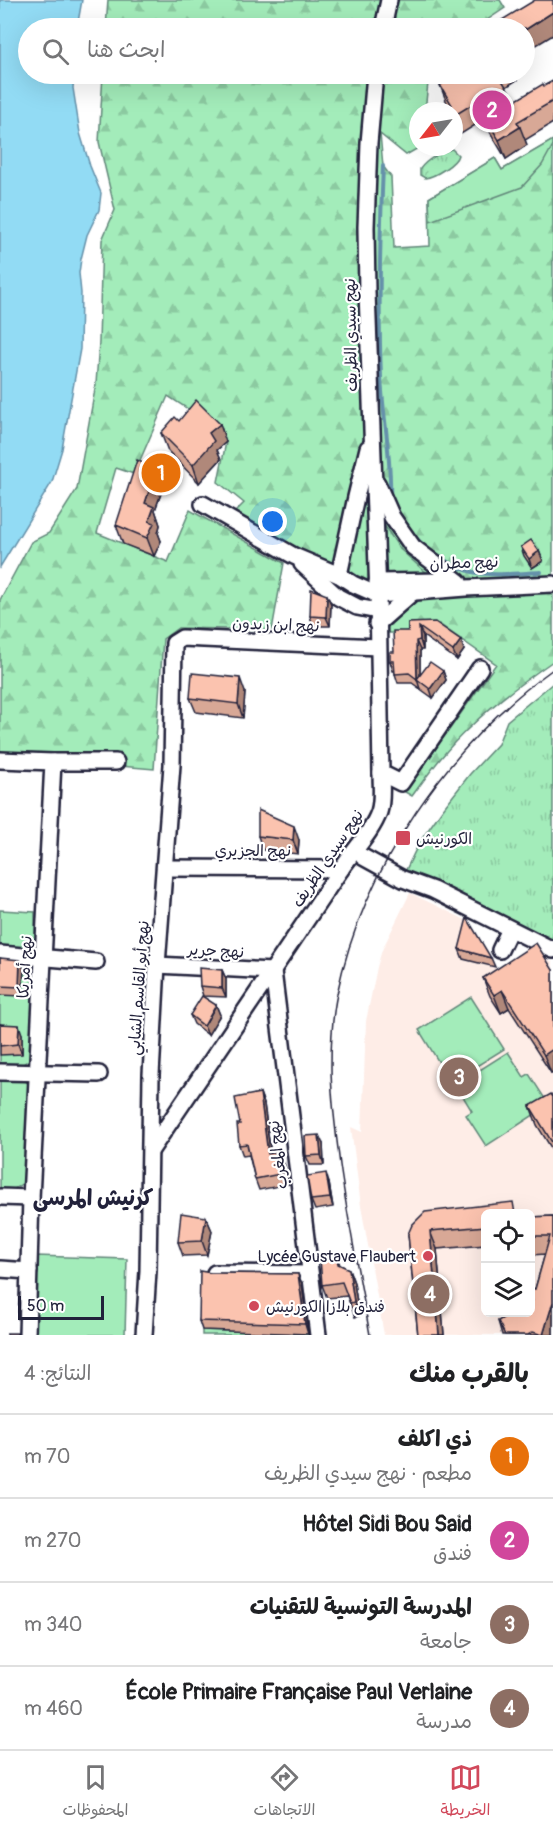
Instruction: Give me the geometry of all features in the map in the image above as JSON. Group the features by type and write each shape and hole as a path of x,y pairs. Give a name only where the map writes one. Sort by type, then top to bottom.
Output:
{"street":[{"path":"385,18 389,0"},
{"name":"نهج سيدي الظريف","path":"151,1150 379,812 381,773 377,589 366,227 374,84"},
{"path":"339,575 371,436"},
{"path":"374,475 392,517 413,547 459,582"},
{"path":"203,504 294,556 339,575 353,584 377,589"},
{"path":"294,556 338,597 377,618 412,593"},
{"name":"نهج مطران","path":"377,589 517,577 553,577"},
{"name":"نهج مطران","path":"377,589 412,593 553,584"},
{"name":"نهج ابن زيدون","path":"174,643 182,638 378,647"},
{"name":"نهج أبو القاسم الشابي","path":"144,1335 148,1271 151,1075 172,765 174,643"},
{"path":"381,773 401,783 480,668"},
{"path":"0,760 116,762"},
{"name":"نهج أمريكا","path":"27,1335 31,1198 53,762"},
{"path":"363,857 403,879 433,890 553,950"},
{"name":"نهج الجزيري","path":"165,868 341,868"},
{"path":"500,950 510,928"},
{"path":"0,954 96,962"},
{"name":"نهج جرير","path":"157,965 273,971"},
{"name":"نهج المغرب","path":"273,971 318,1335"},
{"path":"0,1072 99,1074"},
{"path":"0,1197 31,1198"},
{"path":"0,1269 28,1271"},
{"path":"215,1273 309,1274"}],"shaded area":[{"path":"410,893 470,922 506,985 547,959 553,962 553,1335 384,1335 361,1206 351,1127 362,1132 366,1021 382,950"}],"green space":[{"path":"108,0 500,0 505,8 490,18 107,18"},
{"path":"102,84 428,84 426,102 409,102 409,153 406,155 380,134 383,166 391,177 394,248 430,246 429,198 495,158 502,170 553,140 553,661 510,693 461,736 412,796 405,792 496,664 439,624 399,633 382,633 389,610 446,584 423,570 400,549 379,518 365,480 346,564 347,575 294,552 233,514 244,503 218,482 226,442 202,418 168,396 134,474 116,468 97,533 168,562 190,510 284,563 272,630 178,628 163,639 154,769 50,760 40,753 0,752 0,600 31,542 49,533 77,489 96,384 102,240 115,210 99,142"},
{"path":"553,140 553,145 542,165 522,187 430,221 429,198 495,158 502,170"},
{"path":"436,156 458,156 439,173 425,178 420,175 420,169"},
{"path":"365,479 447,584 382,633 370,585 347,575 346,564"},
{"path":"553,683 553,944 405,872 419,843 442,810 470,774 498,744 507,721"},
{"path":"0,910 35,912 35,941 27,949 0,947"},
{"path":"0,960 26,962 35,975 30,1059 20,1066 0,1065"},
{"path":"471,997 504,1049 451,1082 419,1030"},
{"path":"508,1052 524,1077 529,1074 549,1105 486,1146 466,1115 472,1111 456,1085"},
{"path":"0,1076 23,1078 30,1086 23,1183 14,1189 0,1188"},
{"path":"36,1256 127,1259 125,1335 34,1335"},
{"path":"202,1330 309,1334 309,1335 202,1335"}],"water":[{"path":"0,0 82,0 79,18 18,18 18,84 73,84 80,133 101,193 99,210 87,235 81,259 79,273 80,349 62,449 52,482 0,567"}],"building":[{"path":"535,0 553,0 553,12 535,24 535,18 505,18"},
{"path":"553,81 553,101 517,122 520,127 499,140 476,102 463,110 463,102 450,102 440,85 442,84 504,84 515,101 543,84 544,86"},
{"path":"196,400 220,424 209,433 214,441 193,465 161,433 175,417 179,421"},
{"path":"137,460 156,470 145,503 154,507 149,521 154,523 147,538 116,525"},
{"path":"531,540 539,551 529,559 521,547"},
{"path":"311,589 327,595 326,617 310,616"},
{"path":"435,622 461,640 453,651 419,627 420,640 416,641 417,679 409,673 395,674 394,661 390,661 390,652 394,652 393,631 408,631 408,623"},
{"path":"430,662 443,671 430,689 417,679"},
{"path":"192,673 240,678 238,704 190,698"},
{"path":"258,810 294,826 293,840 258,836"},
{"path":"467,918 491,958 459,949"},
{"path":"536,943 553,970 553,1049 544,1055 502,990 494,995 483,978"},
{"path":"0,958 20,960 19,987 0,986"},
{"path":"199,968 222,970 222,988 200,986"},
{"path":"202,996 216,1005 204,1026 190,1015"},
{"path":"0,1024 19,1025 18,1044 0,1046"},
{"path":"260,1093 268,1154 280,1152 285,1173 255,1179 247,1144 239,1145 237,1124 240,1124 235,1098"},
{"path":"551,1094 553,1097 553,1144 530,1106"},
{"path":"319,1135 321,1155 306,1156 305,1136"},
{"path":"326,1173 330,1198 311,1200 307,1176"},
{"path":"513,1202 514,1209 481,1209 481,1226 430,1231 439,1335 418,1335 408,1234 412,1225 425,1212"},
{"path":"181,1213 206,1217 202,1241 178,1242"},
{"path":"553,1216 553,1302 543,1335 533,1332 528,1335 505,1335 498,1321 505,1317 535,1317 535,1289 550,1236 535,1236 535,1217"},
{"path":"327,1253 336,1253 338,1264 349,1269 354,1302 350,1303 342,1282 322,1285 320,1258 328,1258"},
{"name":"فندق بلازا الكورنيش","path":"200,1271 298,1274 305,1324 199,1321"}],"waterway":[{"path":"383,166 380,350 390,469 390,500"},
{"path":"414,536 428,550"},
{"path":"434,554 455,566 477,573 541,572"}],"tram line":[{"path":"370,1335 343,1186 332,1091 331,1048 334,1012 349,947 367,901 389,856 416,812 479,734 515,699 553,669"}],"place":[{"name":"Hôtel Sidi Bou Said","path":"492,110"},
{"name":"ذي اكلف","path":"161,473"},
{"name":"الكورنيش","path":"403,838"},
{"name":"المدرسة التونسية للتقنيات","path":"459,1077"},
{"name":"Lycée Gustave Flaubert","path":"428,1256"},
{"name":"École Primaire Française Paul Verlaine","path":"430,1294"},
{"name":"فندق بلازا الكورنيش","path":"254,1306"}],"district":[{"name":"كرنيش المرسى","path":"93,1197"}]}
